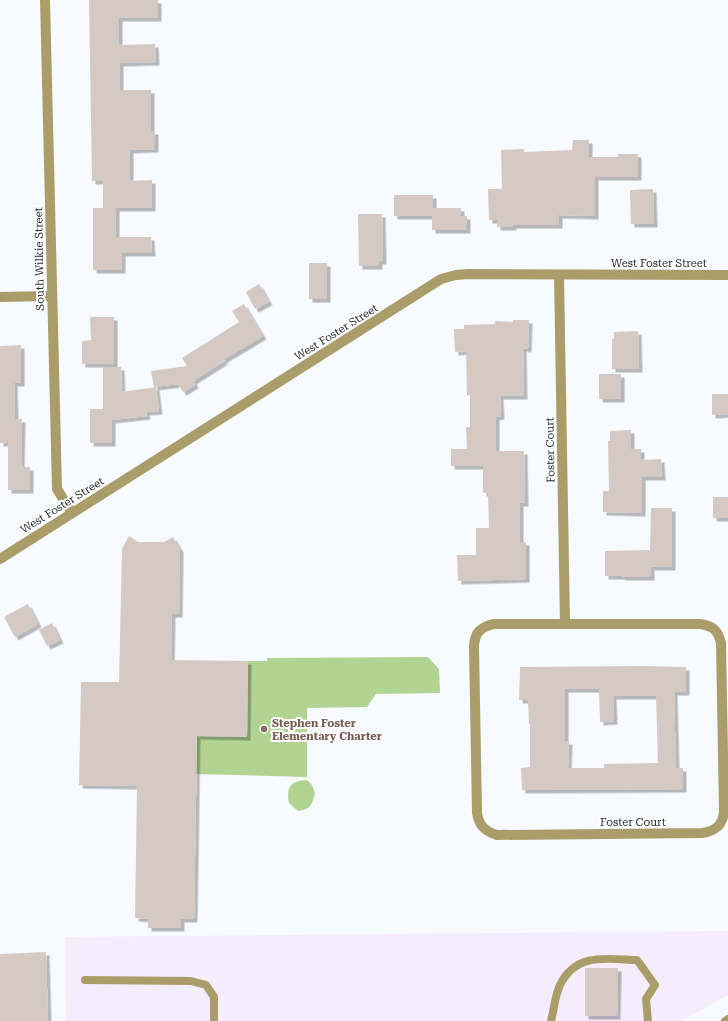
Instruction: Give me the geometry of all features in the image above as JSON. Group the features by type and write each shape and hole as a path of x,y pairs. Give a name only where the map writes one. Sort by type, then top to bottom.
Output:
{"street":[{"name":"South Wilkie Street","path":"45,0 57,489 72,513"},
{"name":"West Foster Street","path":"0,559 441,279 456,275 468,274 728,275"},
{"name":"Foster Court","path":"559,275 565,624"},
{"path":"0,297 52,296"},
{"name":"Foster Court","path":"493,624 565,624 700,624 715,628 719,634 721,643 724,811 723,820 718,828 711,832 702,833 504,835 497,835 488,832 483,828 478,821 477,813 475,637 478,631 493,624"}],"lane":[{"path":"551,1021 560,985 572,967 590,959 637,960 655,985 646,999 648,1021"},
{"path":"85,980 191,981 206,985 214,997 214,1021"},
{"path":"724,1021 728,1019"}],"shaded area":[{"path":"728,931 728,995 682,1021 66,1021 65,937"}],"green space":[{"path":"428,657 439,669 440,693 376,694 367,707 307,708 307,777 196,774 197,736 247,737 248,661 267,661 267,658"},
{"path":"307,780 312,785 315,794 308,808 298,811 289,803 288,792 293,783"}],"building":[{"path":"89,0 158,0 158,18 119,18 119,45 155,44 156,62 120,63 120,90 151,90 151,131 155,131 155,149 130,150 130,181 152,180 152,208 116,208 116,237 151,237 152,253 122,253 122,270 93,270 93,208 103,208 103,181 92,181"},
{"path":"573,140 589,140 589,157 618,157 618,154 638,154 638,177 595,177 595,216 559,215 559,225 513,225 513,227 497,227 497,220 489,220 488,189 502,189 501,150 524,149 524,152 572,150"},
{"path":"653,189 654,224 631,224 630,190"},
{"path":"394,195 433,195 433,208 461,208 461,216 467,216 467,230 432,230 432,216 394,216"},
{"path":"358,214 382,214 383,261 379,261 379,266 359,266"},
{"path":"309,263 327,263 327,299 309,299"},
{"path":"259,284 269,302 255,309 246,292"},
{"path":"244,304 263,336 221,361 226,360 193,381 195,385 183,392 178,384 154,387 151,371 187,366 182,358 239,322 232,311"},
{"path":"90,317 114,317 114,364 82,364 82,341 91,340"},
{"path":"513,320 529,320 528,349 523,348 524,396 500,396 501,416 496,417 496,451 524,451 525,503 520,503 520,542 526,542 526,579 458,581 457,555 476,555 476,528 489,528 488,493 483,493 483,466 451,466 451,449 467,449 466,427 470,427 470,395 467,395 466,351 455,352 454,329 464,329 464,325 495,324 495,321 513,322"},
{"path":"638,331 639,369 612,369 612,339 614,339 614,332"},
{"path":"21,345 21,383 14,383 15,419 22,419 21,465 23,465 23,467 30,467 30,490 8,490 8,443 0,443 0,346"},
{"path":"103,367 121,367 122,392 156,387 159,411 146,412 147,416 112,420 112,443 90,443 90,409 103,409"},
{"path":"599,374 621,374 621,399 599,399"},
{"path":"712,394 728,394 728,414 712,415"},
{"path":"631,430 631,449 641,449 641,460 661,459 662,477 642,477 642,513 603,512 603,491 609,491 608,441 610,441 610,431"},
{"path":"713,497 728,497 728,518 713,518"},
{"path":"651,508 672,508 672,567 651,567 651,577 605,576 605,551 650,550"},
{"path":"129,536 138,542 164,542 173,537 180,549 179,614 172,614 171,660 248,661 247,737 197,736 194,919 181,919 181,928 148,928 148,919 135,918 137,786 79,785 81,682 119,682 122,549"},
{"path":"28,604 38,624 15,637 4,617"},
{"path":"52,623 60,640 47,646 39,630"},
{"path":"520,667 686,667 686,692 674,692 676,768 683,768 683,789 522,790 521,768 530,767 530,724 528,700 519,700","holes":["565,689 599,689 600,722 614,721 613,696 656,696 658,763 604,764 604,768 568,768 569,741 565,741"]},
{"path":"46,952 48,1021 0,1021 0,954"},
{"path":"585,968 618,968 617,1016 585,1016"}],"place":[{"name":"Stephen Foster Elementary Charter","path":"264,729"}]}
